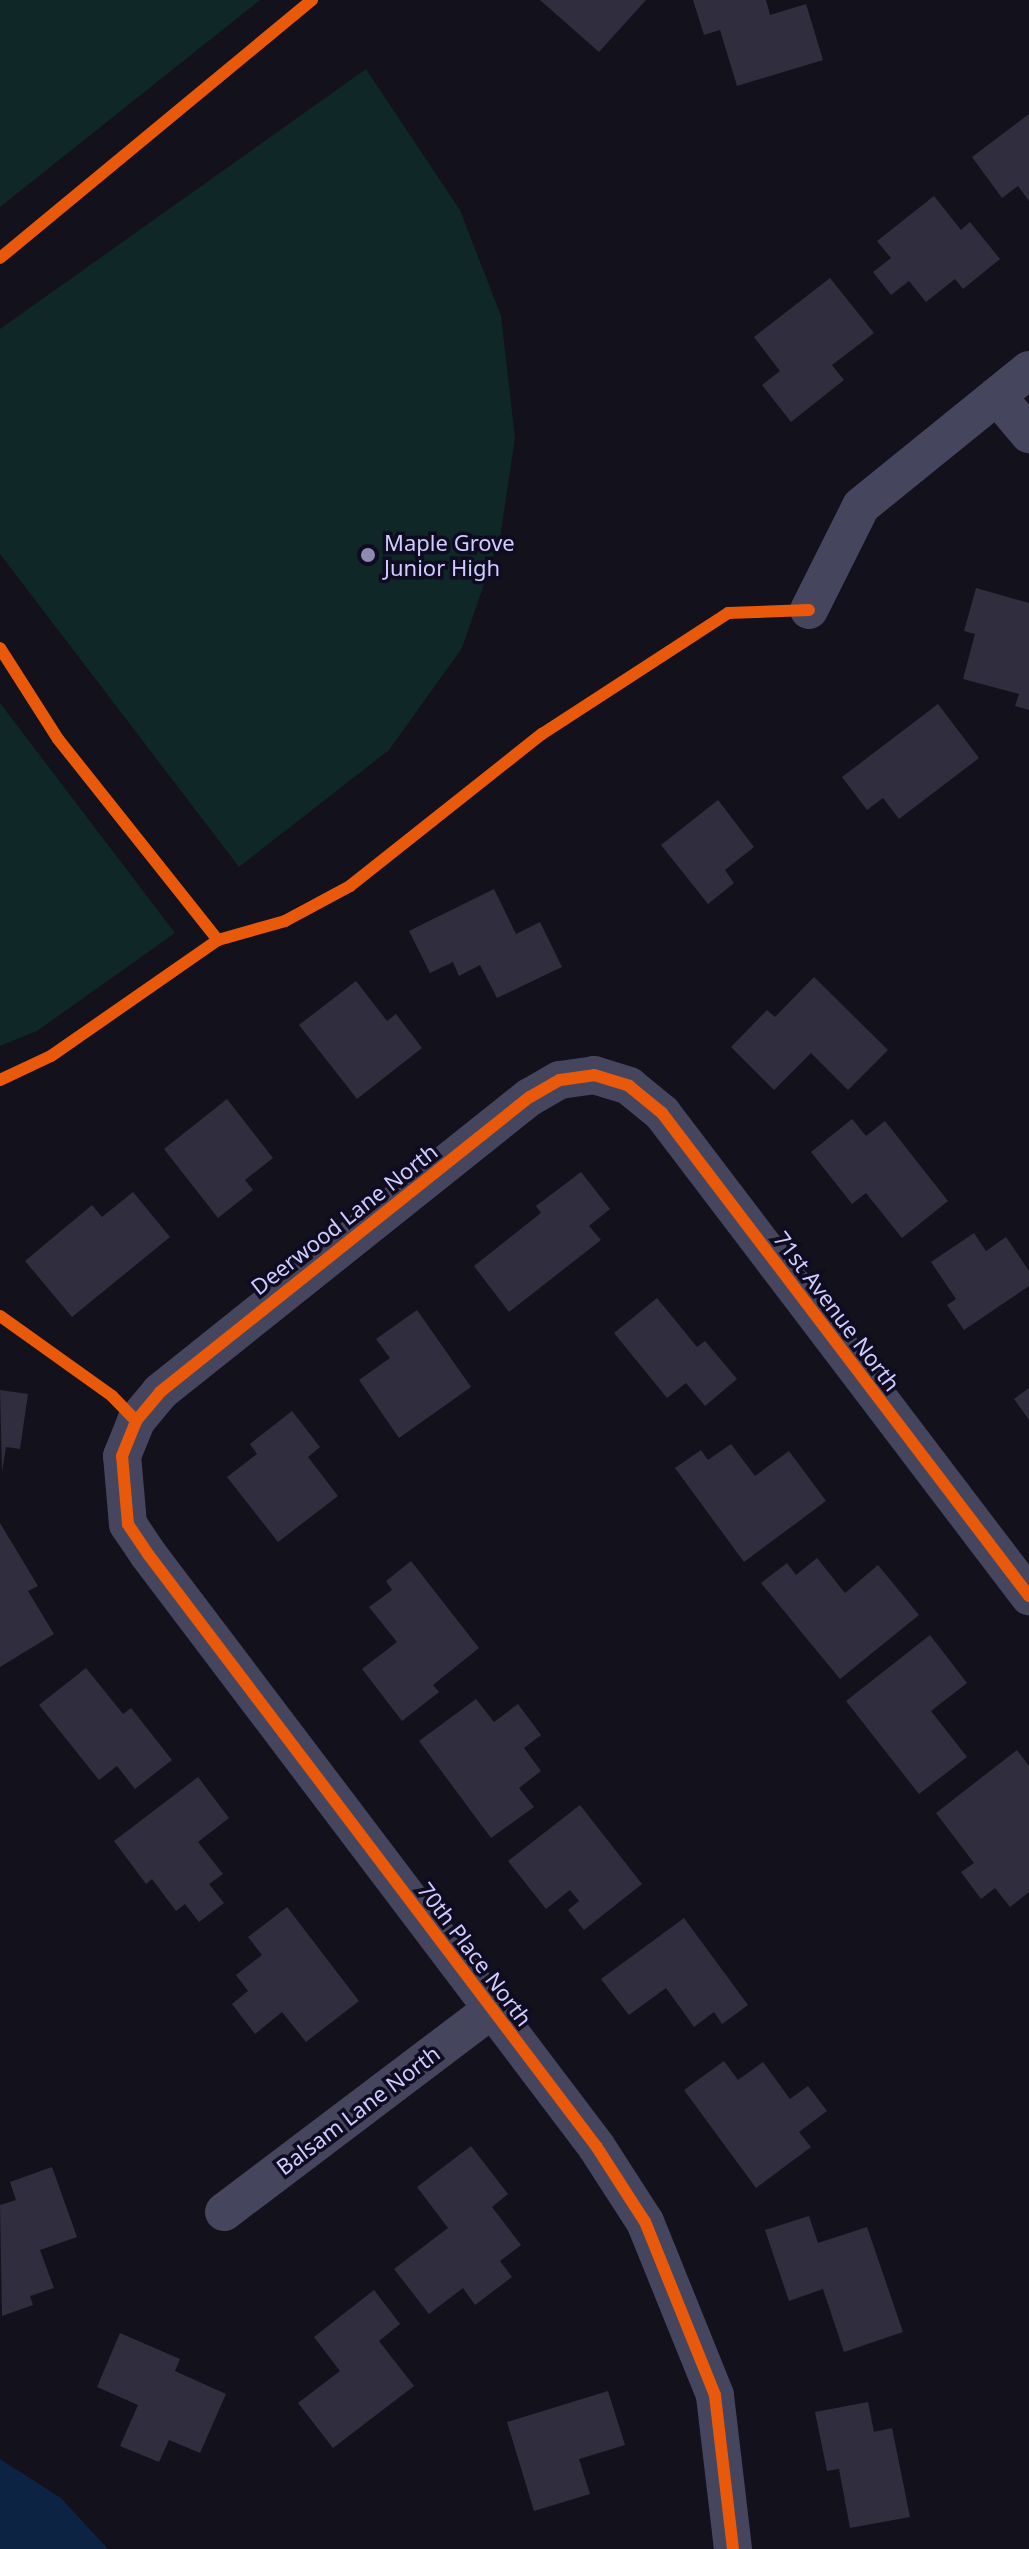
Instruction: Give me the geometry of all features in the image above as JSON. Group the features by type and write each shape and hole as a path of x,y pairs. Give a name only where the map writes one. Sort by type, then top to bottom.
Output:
{"street":[{"path":"809,610 861,506 1029,370"},
{"path":"997,396 1029,434"},
{"name":"Deerwood Lane North","path":"136,1421 160,1392 530,1097 560,1080 594,1075"},
{"name":"71st Avenue North","path":"594,1075 629,1086 662,1113 1029,1596"},
{"name":"70th Place North","path":"136,1421 122,1456 128,1524 622,2183 685,2309 715,2395 733,2549"},
{"name":"Balsam Lane North","path":"224,2212 492,2009"}],"green space":[{"path":"0,0 260,0 0,207"},
{"path":"366,69 460,210 501,316 515,438 500,538 462,648 389,750 239,867 0,554 0,329"},
{"path":"0,703 175,933 37,1031 0,1046"}],"water":[{"path":"0,2459 61,2498 108,2549 0,2549"}],"building":[{"path":"540,0 646,0 599,52"},
{"path":"693,0 766,0 770,15 806,4 823,60 737,86 720,30 704,35"},
{"path":"1029,114 1029,201 1018,186 1002,198 972,157"},
{"path":"934,196 961,230 970,222 1000,259 963,289 955,279 926,302 909,281 891,295 873,272 891,258 877,241"},
{"path":"830,278 874,333 832,365 844,380 791,422 762,385 780,371 754,337"},
{"path":"976,588 1029,603 1029,710 1015,706 1019,694 963,679 975,634 964,631"},
{"path":"938,704 979,758 899,819 883,798 867,810 842,777"},
{"path":"718,800 754,847 725,870 734,883 708,904 661,845"},
{"path":"494,889 516,934 540,922 562,967 497,998 480,965 459,976 453,962 430,973 409,931"},
{"path":"814,977 888,1050 848,1090 811,1053 774,1090 731,1047 767,1010 775,1017"},
{"path":"356,981 387,1021 396,1014 422,1048 357,1099 299,1025"},
{"path":"227,1099 273,1158 245,1180 253,1190 218,1218 164,1149"},
{"path":"852,1119 866,1136 885,1121 948,1201 902,1238 866,1193 852,1204 811,1152"},
{"path":"581,1172 610,1209 589,1226 601,1240 509,1312 474,1266 541,1213 536,1206"},
{"path":"133,1192 170,1237 72,1317 25,1261 92,1205 102,1217"},
{"path":"974,1233 986,1251 1006,1237 1029,1271 1029,1286 964,1330 947,1305 956,1299 931,1262"},
{"path":"657,1298 697,1347 705,1341 737,1379 705,1406 686,1383 667,1398 614,1333"},
{"path":"417,1310 471,1387 399,1438 359,1380 390,1358 376,1339"},
{"path":"1029,1388 1029,1420 1014,1399"},
{"path":"0,1390 28,1394 20,1449 6,1447 2,1472"},
{"path":"292,1411 320,1447 308,1457 338,1496 278,1542 227,1477 257,1454 250,1444"},
{"path":"731,1444 755,1476 789,1451 826,1501 744,1562 675,1468 701,1450 708,1460"},
{"path":"0,1523 38,1586 28,1591 54,1634 0,1667"},
{"path":"817,1558 845,1593 878,1565 919,1615 840,1679 761,1583 787,1563 796,1575"},
{"path":"411,1561 479,1648 433,1685 439,1692 402,1721 362,1669 397,1642 369,1607 392,1590 386,1581"},
{"path":"930,1635 967,1683 931,1711 967,1757 919,1794 846,1701"},
{"path":"86,1668 123,1714 131,1708 172,1760 135,1789 117,1766 99,1780 39,1705"},
{"path":"476,1699 494,1722 518,1704 541,1735 524,1748 541,1771 519,1788 534,1807 491,1838 419,1741"},
{"path":"1017,1750 1029,1766 1029,1892 1010,1907 995,1888 981,1899 961,1872 974,1863 936,1813"},
{"path":"198,1777 229,1818 198,1842 223,1874 209,1884 224,1903 199,1922 185,1904 176,1911 152,1879 146,1884 114,1841"},
{"path":"580,1805 642,1884 584,1930 568,1910 579,1901 570,1890 546,1909 508,1861"},
{"path":"287,1907 359,2001 306,2042 282,2012 255,2034 232,2004 248,1991 236,1975 262,1955 248,1937"},
{"path":"684,1918 748,2005 722,2024 714,2012 694,2027 666,1988 629,2015 601,1979"},
{"path":"724,2061 738,2080 763,2062 790,2099 808,2086 827,2111 799,2132 811,2147 756,2188 684,2090"},
{"path":"471,2146 508,2194 492,2207 521,2245 500,2261 512,2277 475,2305 463,2288 429,2314 394,2269 448,2228 417,2187"},
{"path":"52,2167 77,2237 40,2250 54,2288 30,2296 33,2305 2,2316 0,2205 16,2200 10,2182"},
{"path":"809,2216 818,2243 867,2227 903,2332 844,2352 823,2289 789,2301 765,2230"},
{"path":"374,2290 400,2324 379,2341 414,2386 333,2448 298,2403 340,2371 314,2337"},
{"path":"120,2333 180,2359 175,2371 226,2394 200,2453 169,2440 159,2462 120,2446 138,2405 97,2387"},
{"path":"608,2391 625,2445 579,2459 590,2494 534,2511 507,2422"},
{"path":"868,2402 874,2432 892,2428 910,2517 850,2528 839,2469 827,2471 815,2412"}],"cycle path":[{"path":"0,258 312,0"},
{"path":"0,648 58,739 218,940 285,921 350,886 542,734 728,613 809,610"},
{"path":"0,1080 51,1056 218,940"},
{"path":"733,2549 715,2395 645,2222 596,2146 148,1554 128,1524 122,1456 136,1421 160,1392 530,1097 560,1080 594,1075 629,1086 662,1113 1029,1596"},
{"path":"0,1316 112,1396 136,1421"}],"place":[{"name":"Maple Grove Junior High","path":"368,555"}]}
